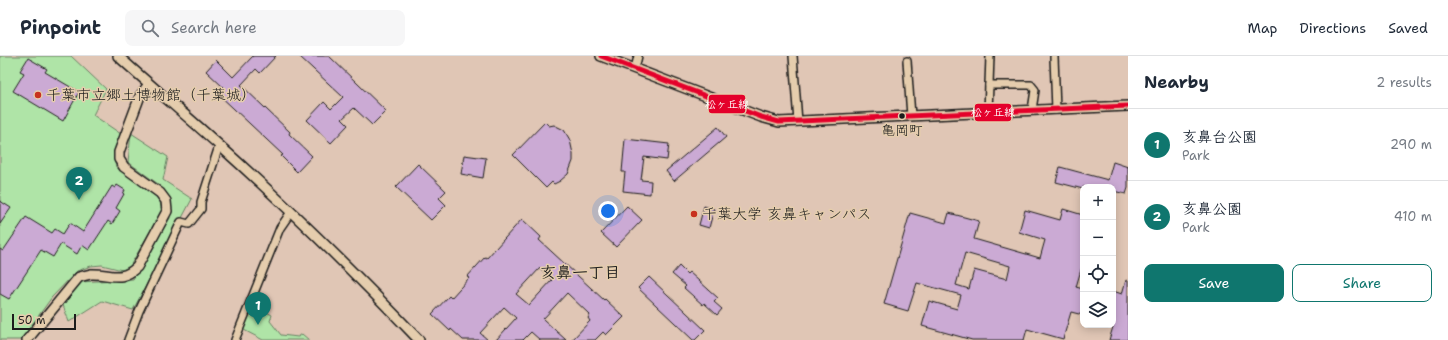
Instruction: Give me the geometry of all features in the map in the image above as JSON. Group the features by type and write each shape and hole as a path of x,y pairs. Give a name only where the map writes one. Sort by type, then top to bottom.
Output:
{"street":[{"path":"118,56 220,146 338,256 419,340"},
{"path":"601,56 761,117 779,122 1128,106"},
{"path":"635,69 638,56"},
{"path":"793,56 798,122"},
{"path":"988,112 990,56"},
{"path":"1054,57 1056,110"},
{"path":"908,60 911,116"},
{"path":"27,340 79,277 92,274 120,277 131,272 137,267 167,211 166,201 160,193 124,166 120,159 119,152 140,96 149,84"},
{"path":"989,85 1031,85 1035,90 1032,110"},
{"path":"128,340 139,311 181,222 189,224 201,209 201,202 220,146"},
{"path":"235,340 280,228 291,212"}],"green space":[{"path":"0,56 71,56 106,89 93,115 121,134 116,146 116,167 156,197 160,202 162,211 130,266 122,270 102,265 91,266 77,271 52,297 21,340 0,340"},
{"path":"131,133 168,157 163,180 192,199 133,310 102,301 69,322 62,302 80,282 133,279 170,218 158,184 128,162"},
{"path":"252,304 272,315 270,321 281,335 298,337 302,334 309,340 263,340 242,329"}],"building":[{"path":"253,56 276,56 260,73 256,69 241,85 290,132 289,134 312,156 297,172 281,156 283,155 217,93 223,87 206,71 216,60 233,77"},
{"path":"299,56 329,56 386,111 372,125 354,108 342,119 348,125 331,143 307,120 324,102 331,109 343,97"},
{"path":"28,58 47,69 45,72 79,92 63,121 13,91 24,73 20,71"},
{"path":"545,122 549,126 554,125 564,130 570,140 573,154 573,161 568,174 554,184 552,182 546,188 513,155"},
{"path":"718,127 726,137 674,181 666,171"},
{"path":"625,139 669,144 667,160 644,157 641,180 651,181 650,194 623,191 625,172 622,172"},
{"path":"464,155 486,158 483,178 461,174"},
{"path":"1113,162 1128,167 1128,188 1126,194 1116,192 1116,184 1080,184 1080,188 1056,182 1060,167 1108,180"},
{"path":"418,164 446,191 439,198 446,205 431,220 396,187"},
{"path":"117,185 125,190 116,208 120,211 112,224 108,221 89,250 82,245 77,254 61,244 53,257 41,250 9,299 0,294 0,249 3,251 26,217 52,233 55,229 63,234 70,223 83,232 112,186 115,188"},
{"path":"0,201 11,208 0,224"},
{"path":"627,206 642,220 616,247 601,233"},
{"path":"704,206 714,209 709,228 699,225"},
{"path":"1063,209 1080,214 1080,273 1076,287 1080,288 1080,314 1071,312 1063,339 1027,329 1024,340 972,340 922,326 929,301 957,309 961,295 917,283 908,311 884,304 910,213 946,223 949,213 979,221 974,239 1040,258 1045,240 1019,232 1025,210 1060,220","holes":["965,253 1010,266 1007,279 974,270 969,289 956,285"]},
{"path":"522,219 541,237 539,240 624,317 606,335 603,332 595,340 572,340 590,321 588,318 590,315 567,293 543,319 566,340 540,340 531,332 523,340 496,340 516,318 504,307 480,333 488,340 463,340 451,329 450,331 432,314 449,296 451,298 485,257 487,258","holes":["540,268 552,280 529,305 516,294"]},
{"path":"679,266 687,274 689,272 718,298 714,302 722,309 717,315 684,288 686,286 672,274"},
{"path":"649,277 705,330 695,340 693,340 638,288"},
{"path":"1126,280 1128,281 1128,340 1109,340 1113,328 1116,328 1116,292 1122,294"}],"transit line":[{"name":"松ヶ丘線","path":"601,56 761,117 779,122 1128,106"}],"place":[{"name":"千葉市立郷土博物館（千葉城）","path":"38,95"},
{"name":"亀岡町","path":"902,116"},
{"name":"亥鼻公園","path":"79,200"},
{"name":"千葉大学 亥鼻キャンパス","path":"694,214"},
{"name":"亥鼻台公園","path":"258,325"}],"district":[{"name":"亥鼻一丁目","path":"580,272"}]}
